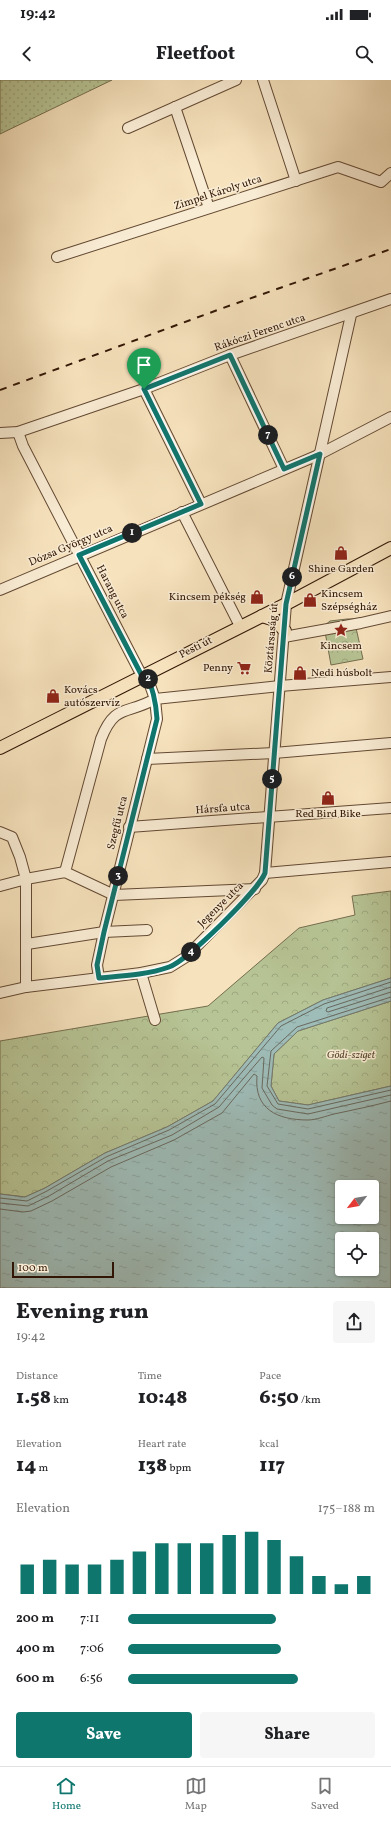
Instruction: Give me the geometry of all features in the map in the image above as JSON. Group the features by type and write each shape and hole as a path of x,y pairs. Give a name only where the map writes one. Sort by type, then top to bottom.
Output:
{"main road":[{"name":"Pesti út","path":"0,748 286,604 391,548"},
{"path":"262,616 275,620 285,634"}],"street":[{"path":"128,128 236,80"},
{"path":"263,80 296,181"},
{"path":"175,107 209,208"},
{"name":"Zimpel Károly utca","path":"57,257 338,167 381,182 388,176"},
{"name":"Rákóczi Ferenc utca","path":"0,433 18,432 144,389 230,355 351,315 391,299"},
{"name":"Köztársaság út","path":"265,873 285,634 286,604 351,315"},
{"path":"230,355 284,469"},
{"path":"144,389 201,504"},
{"name":"Dózsa György utca","path":"0,590 79,555 320,454 391,417"},
{"name":"Harang utca","path":"18,432 23,446 79,555 144,675"},
{"path":"182,512 240,626"},
{"path":"285,634 361,623 391,616"},
{"name":"Szegfű utca","path":"99,978 97,965 104,932 157,719 155,699 144,675"},
{"path":"65,872 101,739 107,723 122,711 143,706 155,699 280,686 391,677"},
{"path":"147,759 274,753 391,743"},
{"name":"Hársfa utca","path":"129,828 391,808"},
{"path":"0,832 12,837 20,857 26,879 26,987"},
{"path":"265,873 391,862"},
{"path":"0,886 26,879 65,872 114,896 255,889"},
{"name":"Jegenye utca","path":"0,993 26,987 141,973 170,967 186,957 255,889 265,873"},
{"path":"27,944 104,932 147,930"},
{"path":"141,973 155,1020"}],"green space":[{"path":"0,80 112,80 0,134"},
{"path":"354,619 363,659 331,665 324,626 330,621"},
{"path":"391,891 391,978 323,1000 278,1023 213,1101 167,1127 105,1153 45,1188 25,1197 0,1194 0,1041 208,1006 299,928 355,915 352,896"},
{"name":"Gödi-sziget","path":"391,1001 391,1086 308,1105 279,1101 271,1086 274,1054 298,1031"}],"water":[{"path":"391,978 391,1001 298,1031 274,1054 271,1086 279,1101 308,1105 391,1086 391,1288 0,1288 0,1194 25,1197 45,1188 105,1153 167,1127 213,1101 278,1023 323,1000"}],"railway":[{"path":"0,390 223,308 391,249"}],"place":[{"name":"Shine Garden","path":"341,553"},
{"name":"Kincsem pékség","path":"257,597"},
{"name":"Kincsem Szépségház","path":"310,600"},
{"name":"Kincsem","path":"341,630"},
{"name":"Penny","path":"244,668"},
{"name":"Nedi húsbolt","path":"300,673"},
{"name":"Kovács autószervíz","path":"53,696"},
{"name":"Red Bird Bike","path":"328,798"}],"route":[{"path":"230,355 284,469 320,454 286,604 265,873 259,885 186,957 170,967 141,973 99,978 97,965 104,932 157,719 155,699 148,678 146,674 142,676 79,555 201,504 144,389 230,355"}]}
